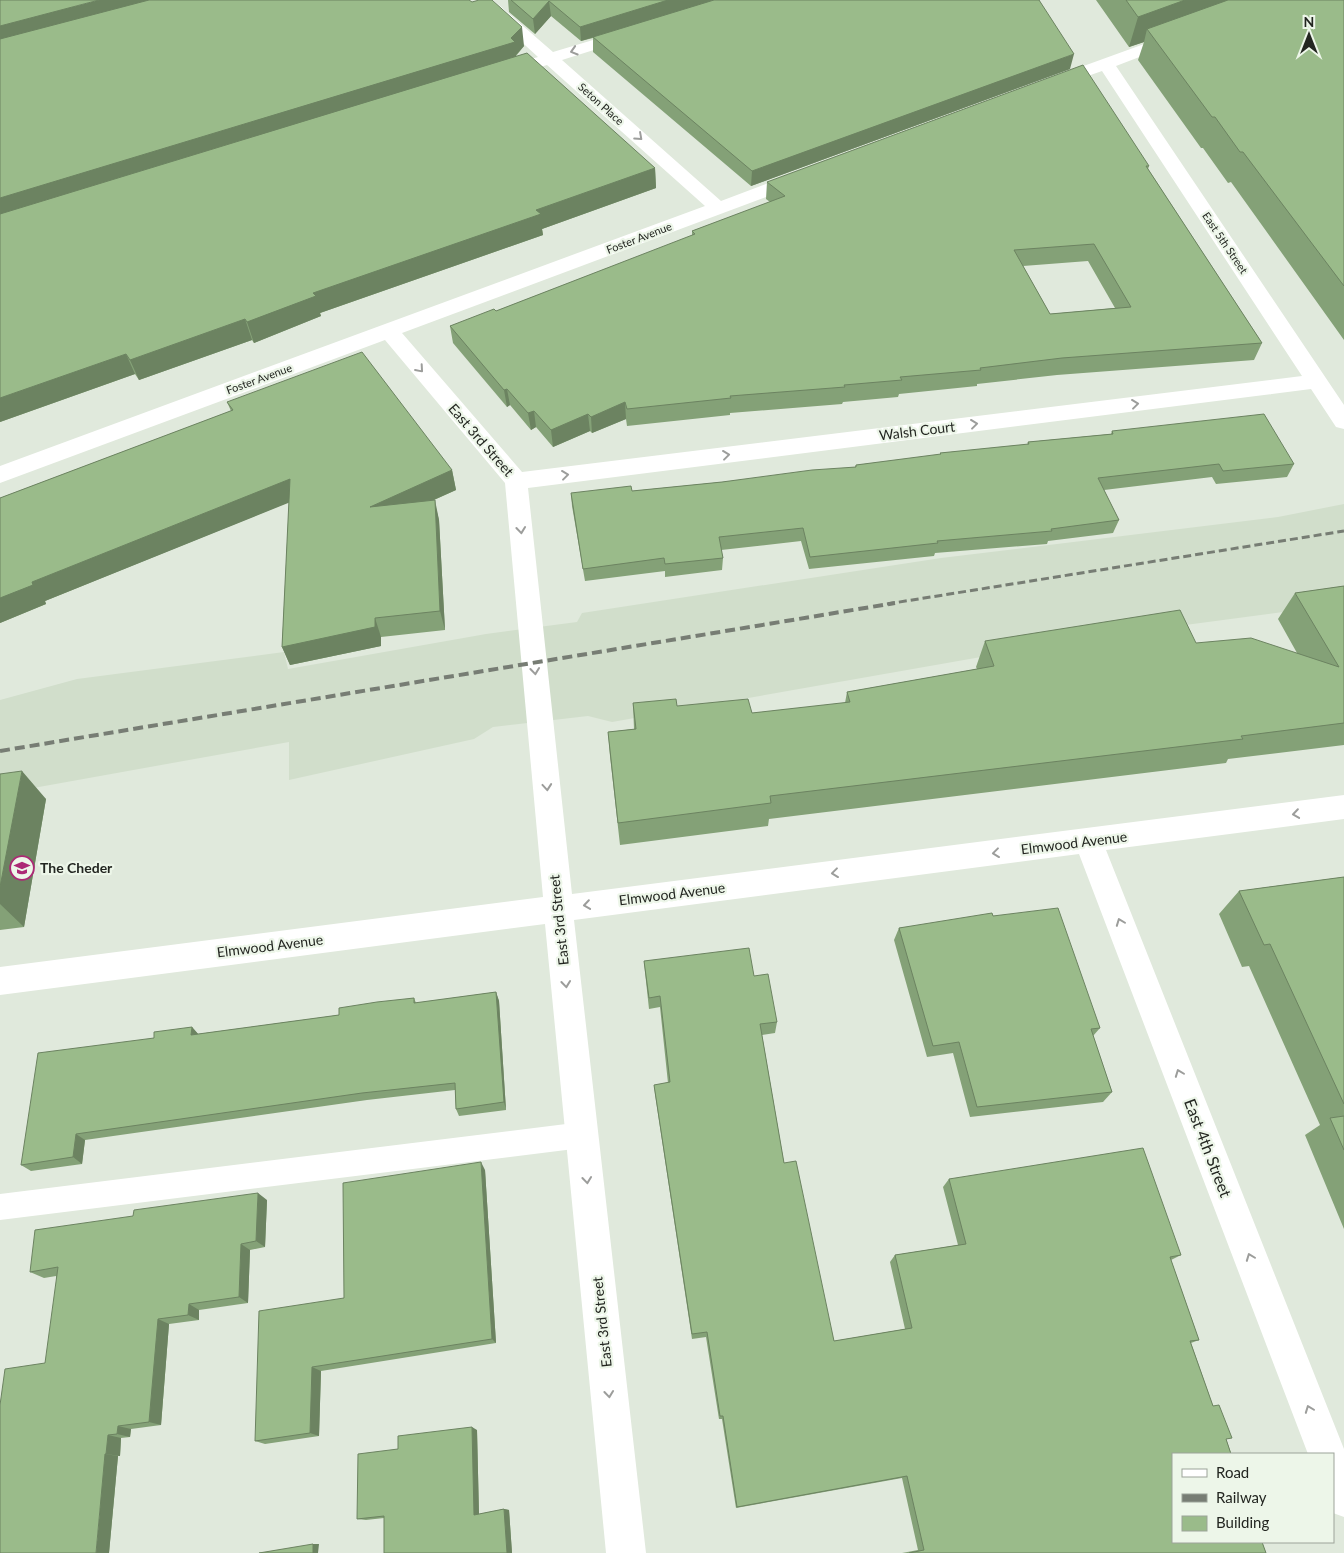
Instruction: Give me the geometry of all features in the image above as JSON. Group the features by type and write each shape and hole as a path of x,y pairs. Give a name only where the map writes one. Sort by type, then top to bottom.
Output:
{"street":[{"name":"Seton Place","path":"484,0 718,208"},
{"path":"491,77 646,28"},
{"path":"1032,91 1196,30"},
{"name":"East 5th Street","path":"1106,64 1344,422"},
{"name":"Foster Avenue","path":"0,475 821,170"},
{"name":"East 3rd Street","path":"389,332 516,481 558,909 626,1553"},
{"name":"Walsh Court","path":"516,481 1317,381"},
{"name":"Elmwood Avenue","path":"0,981 1344,807"},
{"name":"East 4th Street","path":"1088,841 1327,1453"},
{"path":"1334,1472 1344,1498"}],"lane":[{"path":"0,1207 582,1135"}],"shaded area":[{"path":"1344,504 1344,604 1095,637 612,722 588,716 493,727 474,739 289,780 289,742 0,794 0,700 77,679 284,652 288,669 486,634 577,622 582,613 941,558 1278,517"}],"building":[{"path":"0,0 99,0 0,26"},
{"path":"149,0 469,0 472,2 492,0 522,27 511,38 515,42 0,198 0,39"},
{"path":"511,0 668,0 580,27 549,1 533,19"},
{"path":"714,0 1039,0 1074,54 752,171 593,37"},
{"path":"1126,0 1185,0 1138,17"},
{"path":"1228,0 1344,0 1344,286 1243,152 1240,152 1215,117 1212,117 1147,29"},
{"path":"527,53 655,168 536,210 541,214 313,293 316,296 247,322 245,319 130,360 126,354 0,398 0,214"},
{"path":"1083,65 1149,166 1146,166 1262,343 1062,358 980,368 981,370 900,377 902,380 844,385 845,387 730,396 731,398 627,409 625,402 591,417 588,414 551,430 534,411 528,413 507,389 504,390 450,326 494,309 496,311 695,234 692,231 785,196 767,182","holes":["1094,244 1131,307 1050,314 1014,250"]},
{"path":"362,352 452,470 370,507 435,500 440,611 375,618 375,627 282,647 290,479 32,582 33,585 0,598 0,498 233,410 227,402"},
{"path":"1264,414 1294,464 1223,471 1219,464 1098,478 1119,520 1051,529 1052,531 937,541 938,543 810,557 803,528 719,537 723,558 665,564 664,558 583,569 571,493 631,486 632,491 812,470 856,467 856,465 940,453 1113,434 1112,431"},
{"path":"1344,586 1344,723 1241,736 1243,739 770,796 771,803 618,823 608,732 636,729 633,703 676,699 677,706 748,699 752,713 850,702 847,692 994,666 985,641 1180,610 1196,643 1251,638 1339,667 1295,593"},
{"path":"22,771 0,887 0,774"},
{"path":"1344,877 1344,1104 1270,944 1264,945 1239,891"},
{"path":"1058,908 1100,1028 1091,1029 1112,1092 977,1107 959,1042 933,1046 899,928 992,913 993,916"},
{"path":"749,948 754,976 768,974 777,1022 760,1024 784,1163 796,1161 834,1341 912,1328 895,1255 966,1244 949,1179 1143,1148 1181,1255 1170,1257 1199,1340 1190,1341 1213,1406 1219,1405 1232,1438 1226,1439 1231,1453 1172,1453 1172,1543 1262,1543 1266,1553 909,1553 924,1550 907,1476 737,1507 723,1416 720,1416 707,1332 692,1334 654,1085 670,1082 660,996 649,998 644,961"},
{"path":"496,992 504,1102 456,1109 455,1083 362,1093 76,1134 73,1157 21,1165 38,1053 154,1038 154,1032 192,1027 191,1035 339,1015 339,1008 377,1002 414,998 414,1003"},
{"path":"1344,1116 1344,1150 1330,1118"},
{"path":"481,1162 492,1339 312,1367 310,1433 255,1441 259,1311 344,1298 343,1183"},
{"path":"258,1193 256,1241 241,1244 239,1297 189,1304 188,1315 158,1319 149,1422 118,1426 117,1434 108,1435 96,1553 0,1553 0,1405 5,1369 45,1363 58,1267 30,1272 35,1230 133,1216 134,1210"},
{"path":"472,1427 474,1515 504,1509 507,1553 384,1553 384,1516 357,1519 358,1454 398,1449 398,1436"},
{"path":"313,1544 313,1553 259,1553"}],"railway":[{"path":"887,604 1344,531"},
{"path":"0,751 895,603"}],"place":[{"name":"The Cheder","path":"22,868"}]}
